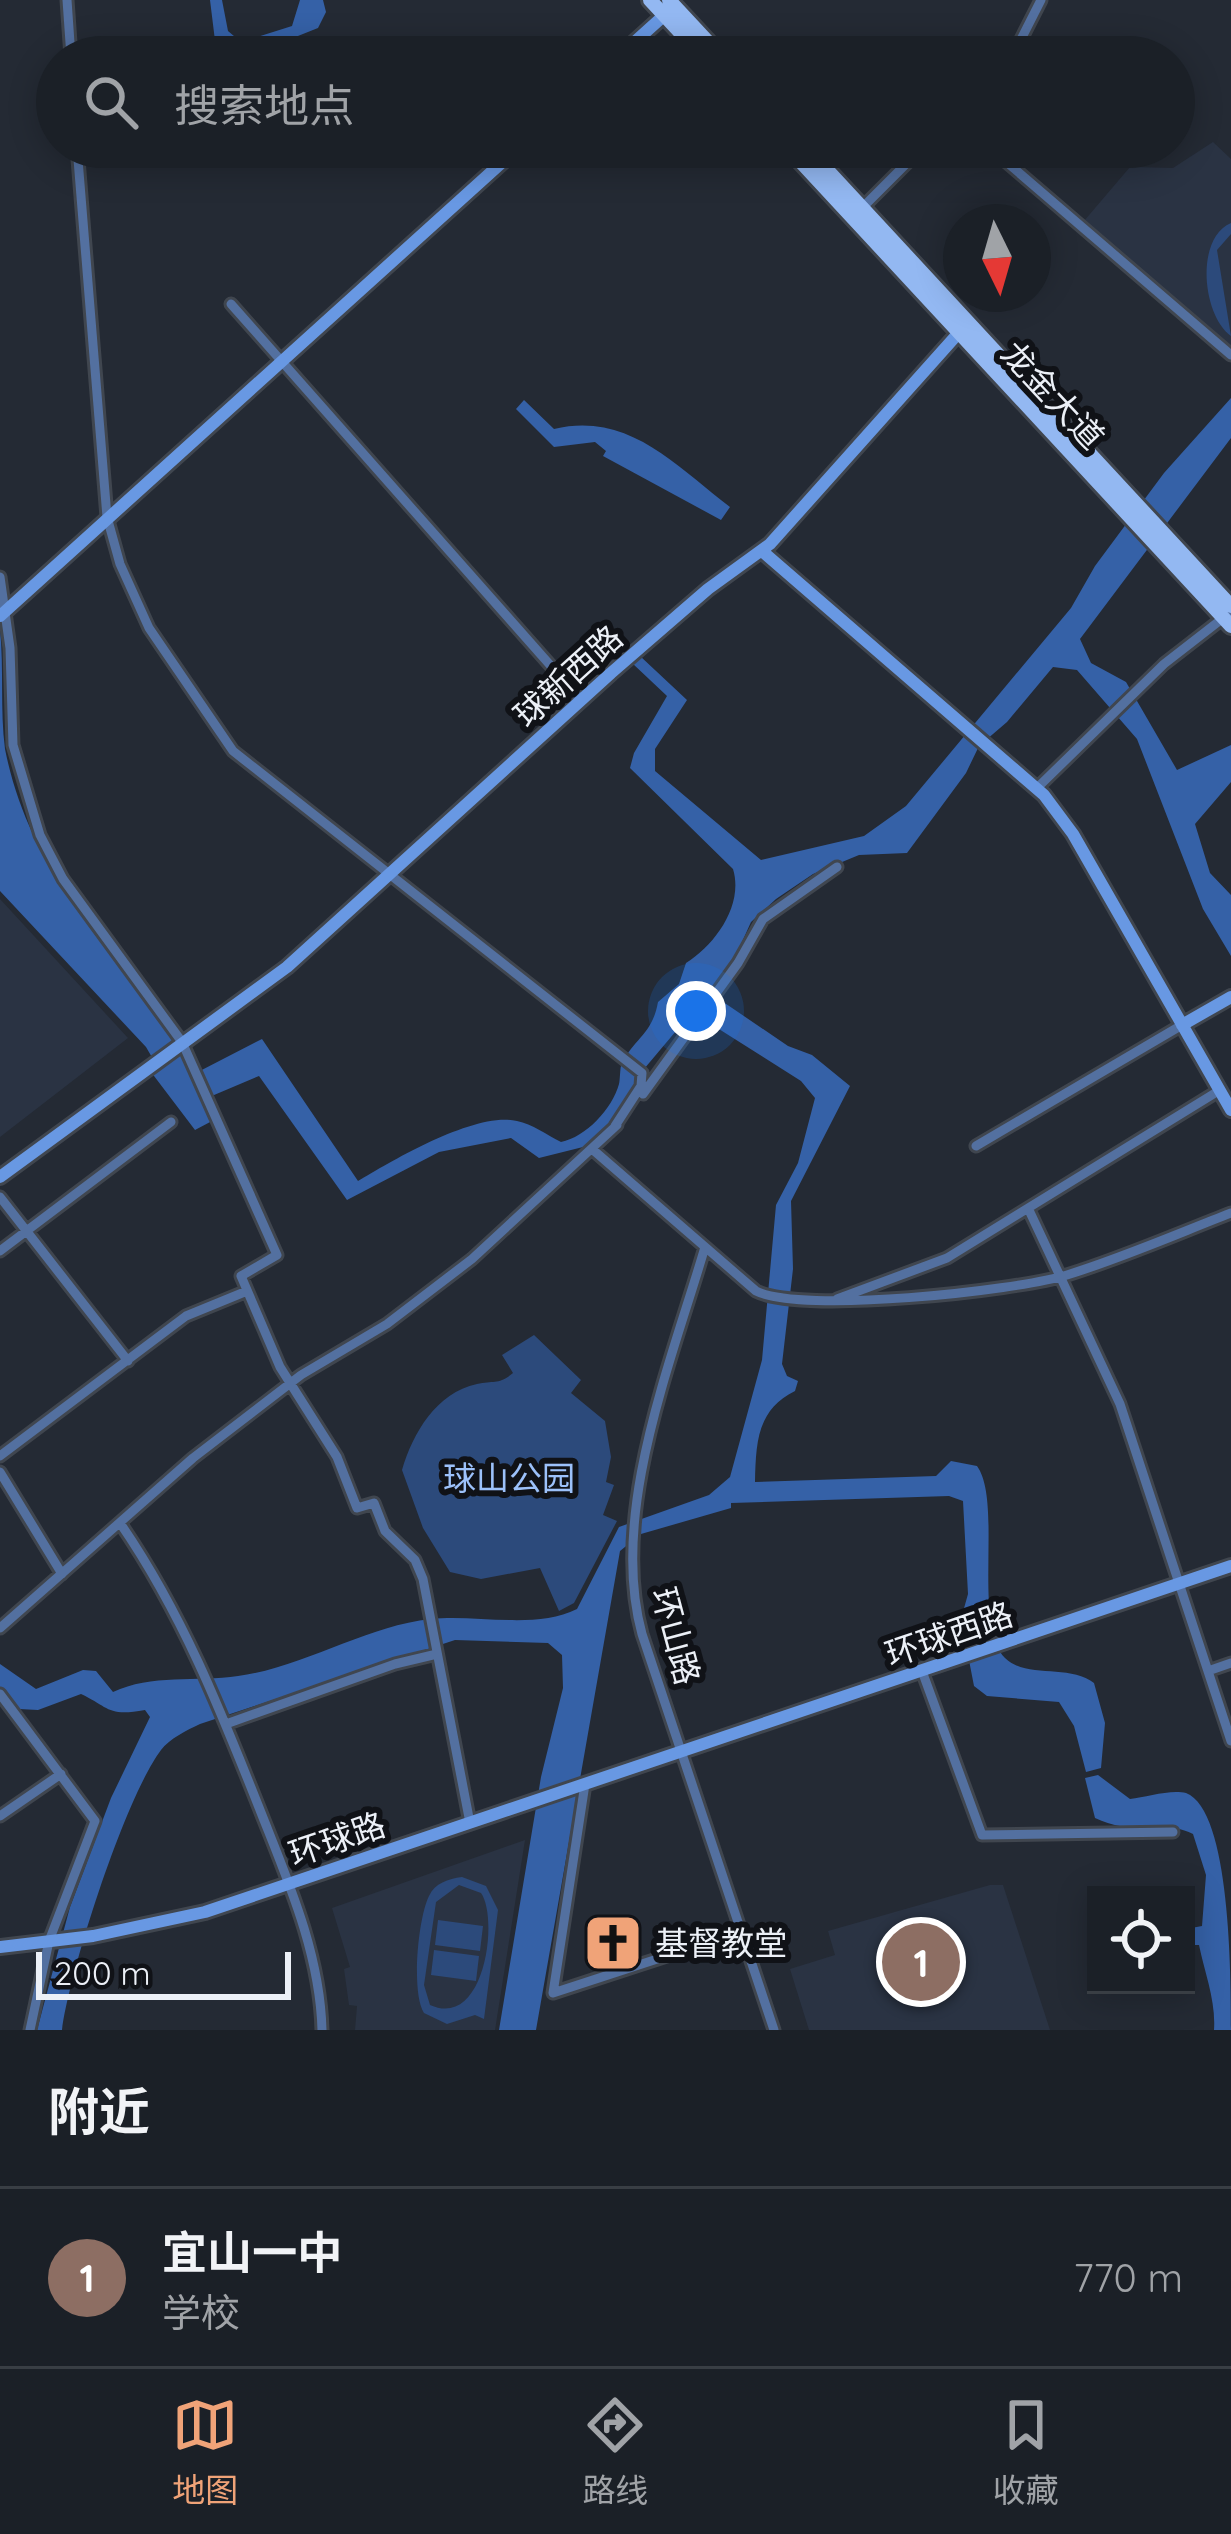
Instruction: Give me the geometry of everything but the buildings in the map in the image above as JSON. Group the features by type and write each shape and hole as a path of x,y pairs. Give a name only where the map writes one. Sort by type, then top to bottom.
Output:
{"main road":[{"path":"650,0 669,7 700,36"},
{"path":"669,7 689,36"},
{"name":"龙金大道","path":"807,168 963,328 1229,616"},
{"name":"龙金大道","path":"825,168 963,328"}],"street":[{"path":"67,0 69,36"},
{"path":"1023,36 1041,0"},
{"path":"639,36 669,7"},
{"path":"79,168 108,518 137,604 221,738 275,789 392,873 642,1073 641,1086 614,1126"},
{"path":"3,613 496,168"},
{"path":"862,208 902,168"},
{"path":"1013,168 1231,355"},
{"path":"231,304 581,700"},
{"name":"球新西路","path":"0,1177 287,967 581,700 708,589 762,551 963,328"},
{"path":"762,551 1037,788 1073,835 1231,1110"},
{"path":"0,577 13,745 40,836 63,879 197,1070 277,1255 244,1270 247,1291 290,1383 337,1457 357,1508 374,1503 385,1531 415,1560 470,1823"},
{"path":"1037,788 1136,690 1229,616"},
{"path":"0,1628 290,1383 387,1324 450,1277 592,1149 700,1016 768,913 837,867"},
{"path":"976,1146 1231,997"},
{"path":"830,1303 878,1280 940,1262 1220,1090"},
{"path":"0,1251 171,1122"},
{"path":"592,1149 767,1297 787,1302 830,1303 1061,1277 1231,1213"},
{"path":"0,1196 128,1361"},
{"path":"1028,1208 1120,1404 1231,1741"},
{"name":"环山路","path":"705,1247 634,1512 638,1618 774,2030"},
{"path":"0,1456 186,1316 247,1291"},
{"path":"0,1472 62,1574"},
{"path":"119,1523 170,1599 204,1668 312,1952 322,2030"},
{"name":"环球西路","path":"683,1751 1231,1566"},
{"path":"226,1723 437,1652"},
{"path":"1208,1671 1231,1664"},
{"path":"922,1671 982,1835 1173,1832"},
{"path":"0,1694 95,1821 51,1940 30,2030"},
{"name":"环球路","path":"0,1947 93,1936 205,1912 683,1751"},
{"path":"0,1816 61,1774"},
{"path":"583,1785 554,1993 742,1931"}],"shaded area":[{"path":"210,0 222,0 228,31 234,36 214,36"},
{"path":"300,0 323,0 326,12 318,28 298,36 260,36 292,26"},
{"path":"1213,142 1231,159 1231,347 1084,221 1129,168 1195,168 1195,154"},
{"path":"1231,398 1231,438 1080,639 1091,663 1126,682 1177,770 1231,745 1231,782 1195,824 1210,873 1231,895 1231,956 1203,909 1137,739 1077,670 1053,667 1007,722 979,746 966,773 907,853 859,855 813,874 776,899 751,922 729,971 710,993 788,1046 812,1055 850,1086 791,1201 793,1269 782,1364 787,1376 798,1381 795,1391 773,1408 761,1429 755,1482 936,1476 951,1461 977,1466 988,1506 988,1591 995,1641 1014,1664 1073,1674 1094,1683 1105,1723 1101,1768 1086,1772 1074,1726 1059,1702 987,1696 974,1686 961,1619 968,1594 963,1501 949,1496 731,1503 731,1508 641,1534 620,1551 536,2030 499,2030 541,1777 563,1688 562,1655 548,1643 455,1640 200,1724 164,1746 131,1805 116,1844 87,1927 62,2030 37,2030 70,1907 111,1798 150,1717 145,1710 109,1710 81,1694 38,1710 19,1709 0,1687 0,1664 36,1689 83,1670 96,1671 113,1692 143,1683 263,1671 407,1623 449,1618 543,1619 577,1609 619,1527 709,1495 730,1477 762,1360 776,1205 798,1163 815,1098 801,1081 692,1012 639,1075 636,1090 616,1117 587,1146 539,1158 511,1138 439,1152 347,1200 259,1076 207,1098 212,1121 195,1130 151,1072 157,1066 146,1047 0,891 0,629 5,749 18,798 59,882 194,1074 262,1039 358,1181 435,1139 480,1123 517,1121 561,1142 580,1134 610,1103 621,1066 651,1022 658,1002 679,984 686,963 717,935 731,910 733,869 630,768 667,696 632,663 640,656 687,700 655,749 655,771 761,860 864,836 906,806 1071,608 1095,566 1164,473"},
{"path":"524,400 554,429 606,428 629,435 671,460 730,507 721,520 603,456 606,451 595,442 554,447 516,409"},
{"path":"0,899 128,1038 0,1137"},
{"path":"1098,1775 1130,1799 1180,1792 1201,1806 1212,1830 1225,1898 1231,2030 1214,2030 1212,1998 1199,1945 1195,1945 1195,1927 1202,1926 1206,1875 1193,1834 1109,1824 1095,1818 1085,1778"},
{"path":"525,1840 495,2030 355,2030 357,2006 349,2005 344,1969 350,1967 332,1908"},
{"path":"1003,1885 1050,2030 809,2030 790,1969 835,1955 828,1931"}],"green space":[{"path":"1231,223 1231,234 1217,250 1231,336 1214,312 1207,277 1212,244"},
{"name":"球山公园","path":"534,1335 581,1380 571,1393 605,1421 611,1457 606,1482 614,1485 603,1515 617,1521 574,1603 559,1611 540,1568 481,1579 450,1572 423,1528 402,1470 420,1429 438,1405 462,1389 508,1377 513,1373 502,1355"},
{"path":"462,1877 486,1886 498,1910 484,2019 475,2015 447,2024 424,2013 418,1955 429,1896 438,1885","holes":["459,1885 481,1893 487,1946 475,1987 464,2002 449,2008 430,2005 424,1985 436,1902"]},
{"path":"438,1920 483,1926 480,1951 435,1945"},
{"path":"434,1950 479,1956 476,1981 431,1975"}],"place":[{"name":"基督教堂","path":"613,1943"},
{"name":"宜山一中","path":"921,1962"}]}
